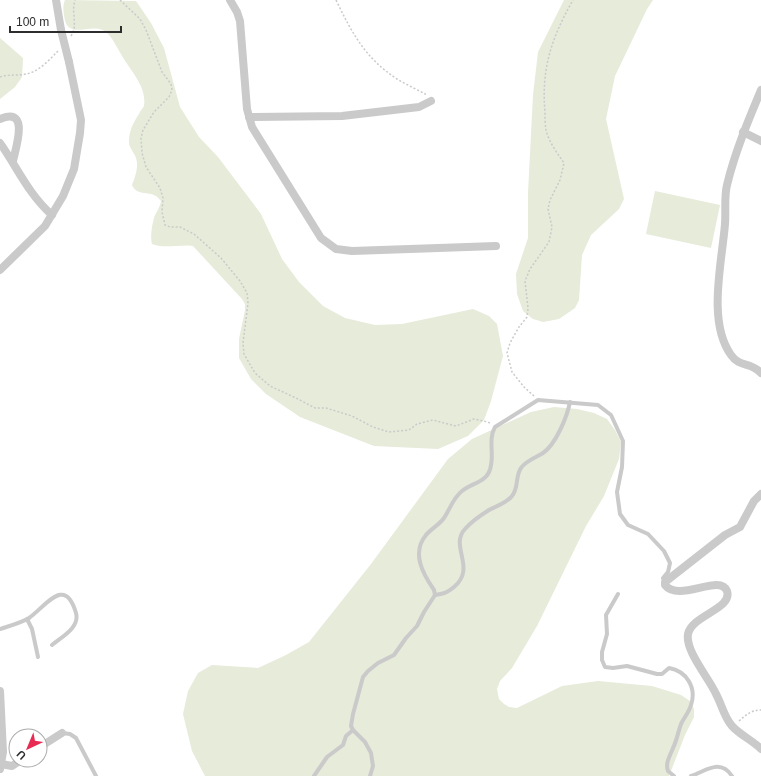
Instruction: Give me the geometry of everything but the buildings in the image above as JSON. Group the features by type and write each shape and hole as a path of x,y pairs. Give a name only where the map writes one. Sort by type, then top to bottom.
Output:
{"street":[{"path":"0,270 32,240 52,215 63,196 74,169 81,120 61,30 56,0"},
{"path":"230,0 240,21 248,117 252,127 321,238 336,249 352,251 496,246"},
{"path":"761,90 743,132 733,162 725,194 726,213 718,297 718,310 723,338 730,355 736,361 752,366 761,373"},
{"path":"248,117 342,116 419,107 431,102"},
{"path":"0,119 6,116 12,117 16,119 19,126 13,161"},
{"path":"743,132 761,141"},
{"path":"0,143 13,161 34,196 52,215"},
{"path":"761,494 754,501 740,527 725,535 665,582 666,587 675,592 716,585 724,587 727,591 725,602 690,628 688,636 692,651 717,695 727,720 733,727 761,749"},
{"path":"0,691 3,752 1,766"},
{"path":"48,742 62,733"}],"lane":[{"path":"370,776 373,766 371,753 365,742 351,726 363,677 378,663 394,655 417,626 424,612 435,596 434,590 419,561 420,548 425,536 443,519 455,499 462,491 481,480 490,472 491,439 492,432 495,427 538,400 598,405 611,415 623,441 622,467 617,492 620,514 628,525 648,534 664,551 670,563 668,572 663,578 665,582"},
{"path":"435,596 445,594 461,580 464,572 459,541 465,529 487,511 512,497 517,489 518,472 522,466 545,452 558,433 568,412 570,402"},
{"path":"0,629 27,619 55,596 61,594 70,600 77,620 75,626 52,645"},
{"path":"618,594 606,615 607,634 602,652 602,660 605,666 613,668 627,666 657,674 662,674 669,668 674,669 684,676 692,688 692,704 680,726 674,746 666,764 668,771 674,776"},
{"path":"27,619 32,629 38,657"},
{"path":"314,776 326,757 342,745 346,736 353,730"},
{"path":"62,733 70,734 76,738 96,776"},
{"path":"691,776 712,767 719,766 725,768 732,776"}],"path":[{"path":"70,38 74,30 75,23 73,12 75,0"},
{"path":"120,0 140,19 146,30 162,72 171,84 172,90 169,97 154,112 143,130 141,138 142,153 146,167 160,188 164,198 162,212 165,225 170,227 180,227 194,234 221,258 240,281 247,293 248,303 243,344 244,354 255,373 270,386 314,408 326,408 352,416 373,427 389,432 409,430 417,424 433,420 456,426 474,419 488,422 495,427"},
{"path":"336,0 352,32 368,55 398,80 430,97 431,102"},
{"path":"538,400 524,387 512,372 507,353 510,343 519,327 527,317 528,308 525,281 530,269 549,242 552,227 548,209 550,200 560,180 564,163 554,148 546,131 543,82 555,34 573,0"},
{"path":"0,77 5,75 26,74 36,70 47,62 60,48"},
{"path":"733,727 750,712 754,710 761,710"}],"green space":[{"path":"65,0 136,1 151,23 164,48 180,107 199,137 218,157 261,214 282,259 299,282 323,306 345,318 375,325 402,324 473,309 489,316 497,324 503,356 491,401 484,420 468,436 438,449 374,446 300,417 266,394 251,379 239,358 239,339 245,310 245,304 242,299 193,246 161,246 152,244 151,235 154,218 161,201 153,195 137,191 132,185 137,165 136,158 129,144 133,124 144,106 141,86 114,42 103,30 96,28 76,30 70,28 66,24 63,9"},
{"path":"564,0 653,0 647,9 615,76 606,119 624,199 619,209 591,235 582,255 579,300 575,308 559,319 543,322 533,319 523,311 517,294 516,274 528,238 528,193 533,95 538,52"},
{"path":"0,38 23,58 22,77 15,87 0,99"},
{"path":"655,191 720,205 711,248 646,234"},
{"path":"554,407 577,409 594,413 607,419 621,442 619,459 604,496 586,526 537,626 512,668 500,681 497,689 499,699 509,707 517,708 562,686 598,681 652,686 681,695 690,701 694,709 694,717 685,735 669,776 205,776 192,751 183,714 188,691 198,673 212,665 258,668 309,642 371,564 448,459 472,439 531,412"}]}
